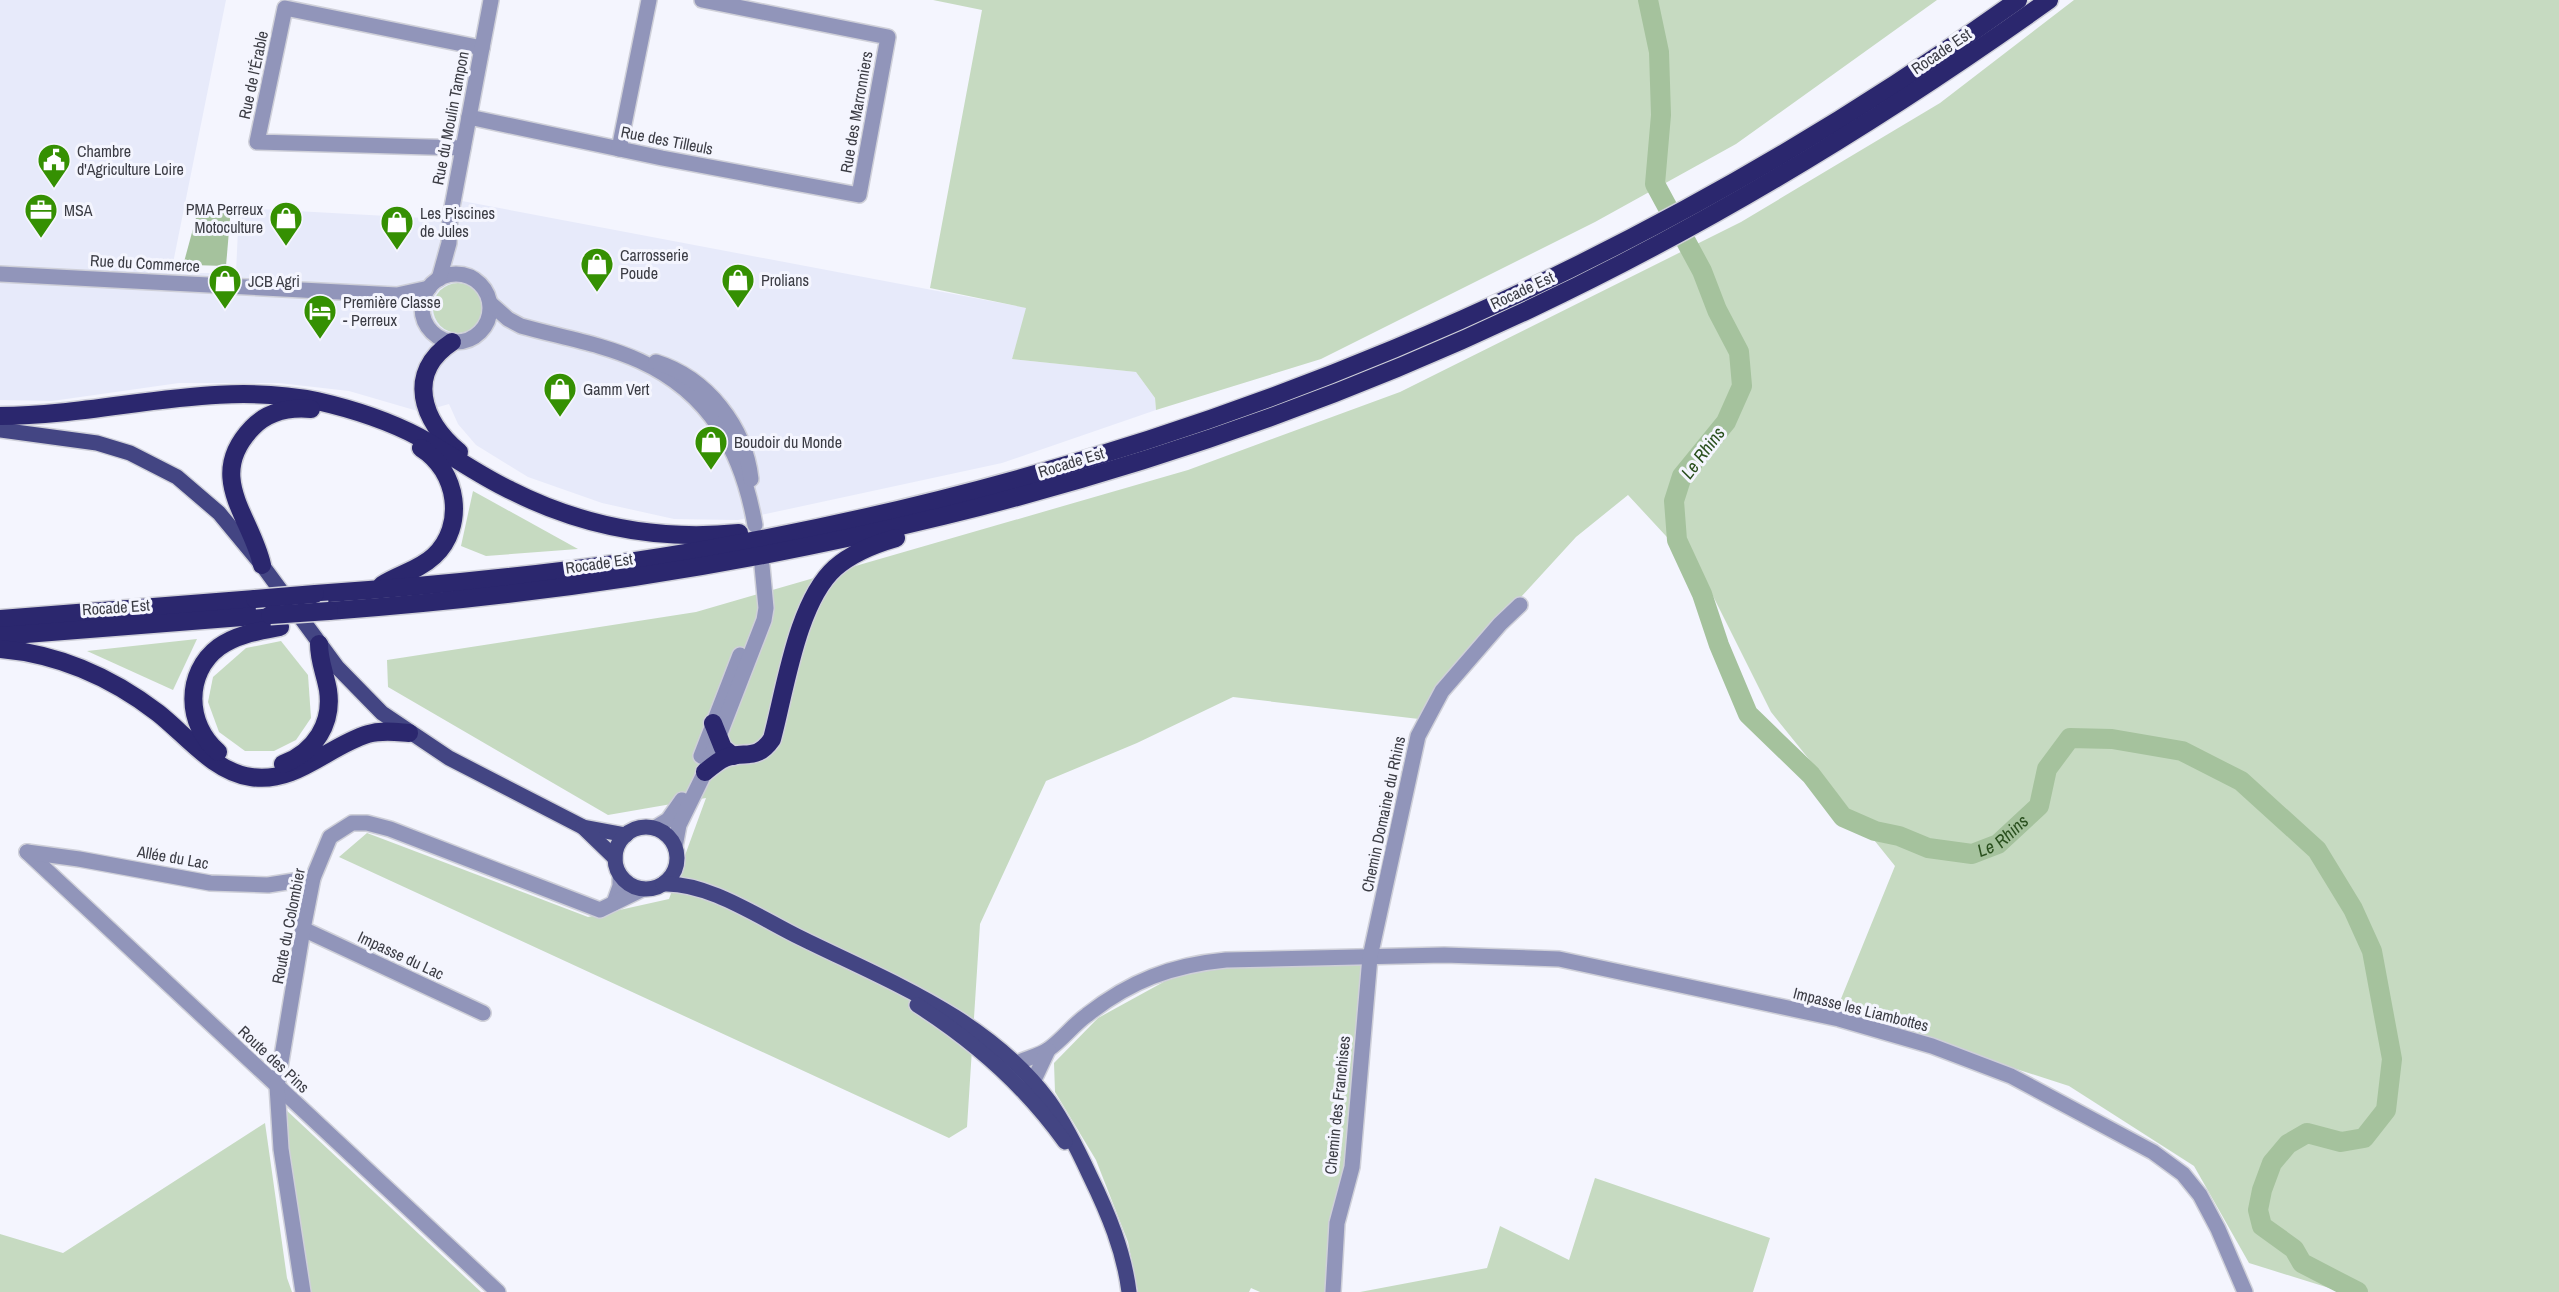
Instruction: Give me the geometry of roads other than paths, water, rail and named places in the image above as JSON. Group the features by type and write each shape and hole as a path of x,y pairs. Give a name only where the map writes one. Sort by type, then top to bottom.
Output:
{"highway":[{"name":"Rocade Est","path":"1706,207 1782,155 1958,44 2018,0"},
{"name":"Rocade Est","path":"0,636 275,621 332,615 355,609 634,579 785,553 980,507 1167,453 1370,380 1531,309 1706,207 1804,162 1972,54 2049,0"},
{"name":"Rocade Est","path":"0,618 375,590 618,563 775,537 864,518 1028,477 1162,437 1263,401 1484,312 1639,244"},
{"path":"452,342 435,355 428,365 425,371 423,393 429,416 436,428 468,458 475,472"},
{"path":"0,417 58,415 206,395 288,396 343,407 392,424 418,436 508,490 565,514 623,529 669,535 742,533 775,537"},
{"path":"262,565 257,544 241,514 234,494 231,477 235,456 246,434 264,418 288,409 324,411 363,422 409,440 439,463 452,490 455,509 444,544 424,564 394,577 375,590"},
{"path":"705,772 724,759 760,752 772,739 807,611 817,591 834,568 848,558 880,543 964,521 980,507"},
{"path":"275,621 231,639 218,648 205,662 197,676 193,692 193,708 198,727 215,749 237,763 270,767 285,763 299,757 318,739 328,714 329,700 319,660 319,644"},
{"path":"0,649 40,655 110,681 159,714 227,769 250,777 271,777 293,772 366,735 382,731 409,733"},
{"path":"716,731 723,748 734,756"}],"main road":[{"path":"0,430 97,443 130,453 177,477 219,513 262,565 337,667 382,714 449,758 583,827 626,835"},
{"path":"583,827 615,858"},
{"path":"704,890 663,884 643,889 630,885 621,875 615,858 616,849 626,835 640,828 655,828 663,832 687,875 704,890 853,962 939,1008 977,1032 1068,1130 1113,1229 1127,1273 1130,1292"},
{"path":"663,884 673,874 676,854"}],"street":[{"name":"Rue du Moulin Tampon","path":"434,283 449,243 450,218 491,0"},
{"path":"620,149 648,0"},
{"name":"Rue des Marronniers","path":"702,0 888,37 859,195"},
{"name":"Rue de l’Érable","path":"463,148 256,142 286,4 482,48"},
{"name":"Rue des Tilleuls","path":"469,117 859,195"},
{"path":"449,243 466,276"},
{"name":"Rue du Commerce","path":"0,274 396,295 434,283"},
{"path":"422,312 423,299 434,283 457,274 466,276 482,286 490,303 508,319 521,326 641,361 665,365 691,378 705,389 725,412 742,443 751,477 750,500 755,525"},
{"path":"396,295 422,312 432,332 452,342 468,340 482,331 521,326"},
{"path":"482,331 489,318 490,303"},
{"path":"676,854 679,825 705,772 716,731 764,594 762,566"},
{"name":"Chemin Domaine du Rhins","path":"1370,957 1418,736 1442,691 1500,624 1520,605"},
{"path":"655,828 678,810 716,731"},
{"name":"Route du Colombier","path":"303,1292 281,1149 277,1086 313,878 330,837 344,827 361,822 390,829 600,910 643,889"},
{"name":"Allée du Lac","path":"27,852 210,883 268,885 313,878"},
{"name":"Route des Pins","path":"27,852 498,1292"},
{"path":"615,903 621,886 621,875"},
{"name":"Impasse du Lac","path":"303,929 483,1013"},
{"name":"Impasse les Liambottes","path":"1048,1050 1085,1016 1110,998 1140,981 1169,969 1226,960 1444,955 1559,959 1839,1019 1942,1049 2011,1076 2153,1152 2183,1174 2200,1195 2218,1229 2245,1292"},
{"name":"Chemin des Franchises","path":"1333,1292 1337,1223 1352,1167 1370,957"},
{"path":"1019,1077 1048,1050"},
{"path":"1019,1077 1048,1050"}],"waterway":[{"name":"Le Rhins","path":"1648,0 1659,52 1661,115 1655,184 1702,271 1717,310 1739,352 1742,386 1726,422 1682,476 1674,501 1677,540 1702,594 1719,645 1748,714 1811,775 1843,817 1875,831 1899,836 1928,848 1972,854 1998,844 2039,806 2047,769 2070,738 2112,739 2182,751 2241,781 2317,850 2353,909 2372,951 2392,1059 2386,1110 2364,1138 2341,1142 2307,1133 2288,1144 2272,1163 2262,1190 2258,1210 2262,1226 2294,1249 2302,1263 2358,1292"}],"place":[{"name":"Chambre d'Agriculture Loire","path":"54,189"},
{"name":"MSA","path":"41,239"},
{"name":"PMA Perreux Motoculture","path":"286,247"},
{"name":"Les Piscines de Jules","path":"397,251"},
{"name":"Carrosserie Poude","path":"597,293"},
{"name":"Prolians","path":"738,309"},
{"name":"JCB Agri","path":"225,310"},
{"name":"Première Classe - Perreux","path":"320,340"},
{"name":"Gamm Vert","path":"560,418"},
{"name":"Boudoir du Monde","path":"711,471"}]}
